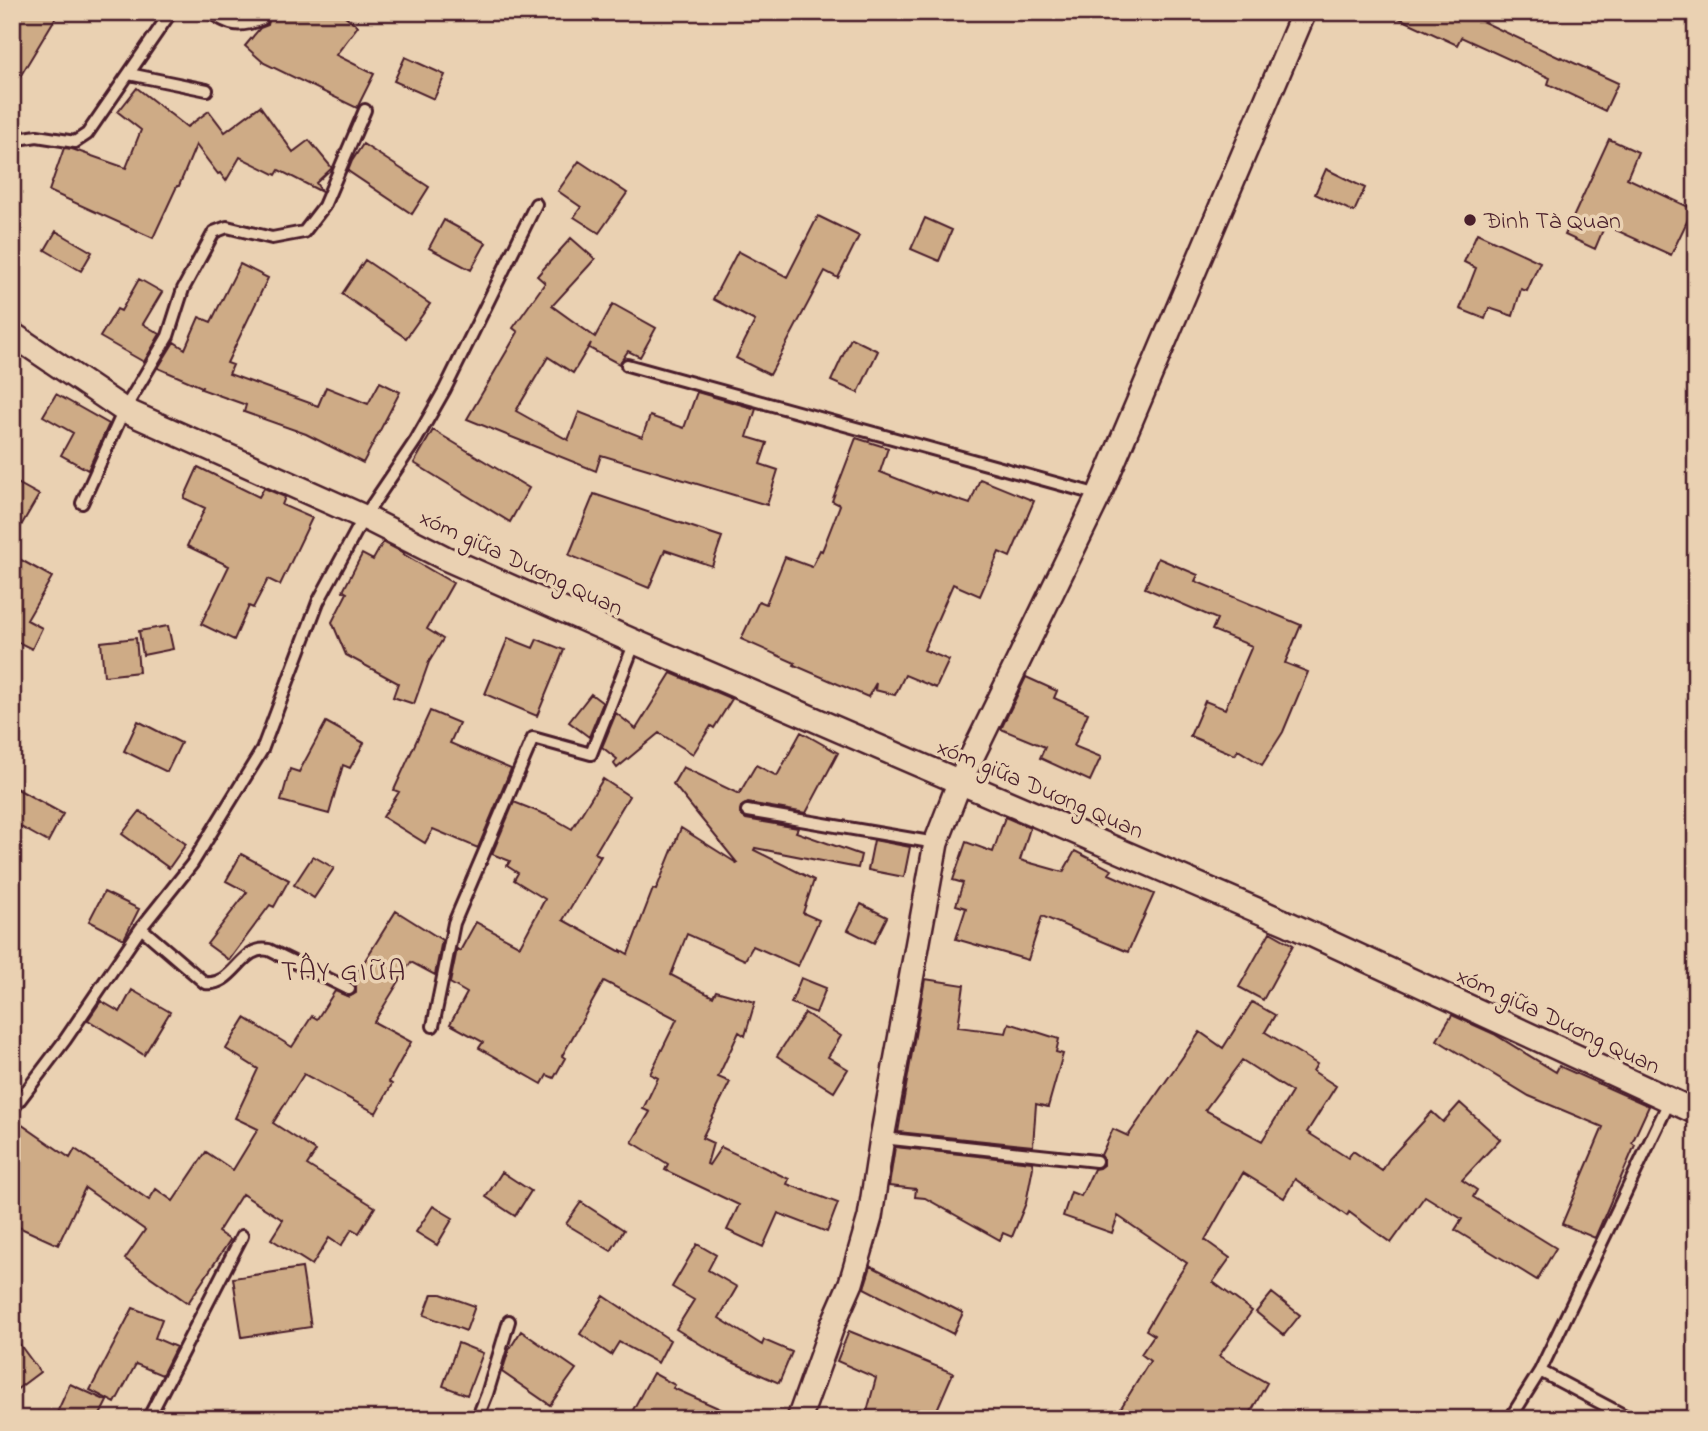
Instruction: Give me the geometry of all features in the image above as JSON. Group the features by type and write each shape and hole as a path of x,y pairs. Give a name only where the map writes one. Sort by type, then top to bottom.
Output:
{"street":[{"path":"799,1419 833,1324 851,1283 870,1217 881,1138 936,843 960,781 1099,495 1304,12"},
{"name":"xóm giữa Dương Quan","path":"12,334 124,410 635,642 1289,924 1696,1112"}],"lane":[{"path":"12,139 37,136 75,142 87,134 171,12"},
{"path":"209,12 229,24 246,26 262,19"},
{"path":"129,74 207,90"},
{"path":"82,503 124,410 168,336 183,289 214,232 227,227 272,238 304,232 324,206 365,110"},
{"path":"12,1110 65,1040 141,928 192,864 262,750 318,602 364,517 416,440 445,389 536,204"},
{"path":"627,365 1099,495"},
{"path":"433,1026 454,923 533,738 591,754 635,642"},
{"path":"747,811 936,843"},
{"path":"141,928 205,984 220,982 247,955 262,948 349,989"},
{"path":"1510,1419 1540,1371 1670,1100"},
{"path":"881,1138 1096,1161"},
{"path":"148,1419 242,1236"},
{"path":"477,1419 509,1321"},
{"path":"1540,1371 1631,1419"}],"building":[{"path":"12,12 59,12 12,90"},
{"path":"273,12 340,12 358,26 336,55 374,74 357,108 264,63 245,46 260,28 268,25"},
{"path":"1386,12 1473,12 1471,16 1618,83 1605,111 1548,84 1550,78 1461,37 1457,45"},
{"path":"405,57 445,75 434,99 394,81"},
{"path":"137,88 187,127 209,111 225,132 260,106 293,152 309,140 332,168 316,183 322,192 279,170 276,175 240,157 226,181 196,145 153,238 49,191 64,148 126,168 141,130 118,112"},
{"path":"1609,139 1638,152 1627,178 1693,209 1671,255 1605,225 1595,249 1565,235"},
{"path":"363,144 429,187 412,214 348,171"},
{"path":"579,161 627,193 599,233 574,217 581,207 558,191"},
{"path":"1326,169 1365,188 1354,212 1315,194"},
{"path":"818,216 859,236 838,278 825,271 770,375 736,358 755,321 713,299 738,251 787,277"},
{"path":"925,218 952,230 939,261 911,249"},
{"path":"444,220 486,243 471,270 429,248"},
{"path":"56,231 92,252 81,271 45,250"},
{"path":"1477,233 1540,262 1527,291 1521,289 1513,316 1489,308 1485,319 1460,309 1476,268 1464,262"},
{"path":"571,238 595,259 552,306 595,337 613,304 656,328 640,357 628,351 619,364 589,348 591,343 573,373 548,357 516,411 568,440 579,412 642,437 650,416 684,428 697,392 756,409 747,437 767,443 760,464 778,470 767,505 601,455 596,471 467,419 518,332 513,328 545,283 537,276"},
{"path":"365,260 430,304 406,338 342,294"},
{"path":"240,264 268,278 227,363 233,365 229,374 318,406 326,387 368,404 380,382 400,392 363,463 306,434 244,412 246,405 201,389 202,387 158,368 174,342 185,349 199,317 211,322"},
{"path":"139,279 162,292 143,324 160,334 144,362 100,337 117,309 121,311"},
{"path":"851,338 878,351 858,393 831,381"},
{"path":"56,394 109,424 88,470 61,455 73,433 43,416"},
{"path":"433,430 529,488 510,522 414,463"},
{"path":"856,438 888,448 880,472 933,493 970,504 980,479 1034,501 1010,557 999,552 980,596 953,584 924,650 949,660 936,688 905,675 895,695 875,690 876,683 868,697 741,639 759,601 766,604 785,557 812,567 820,550 822,551 840,505 832,501"},
{"path":"198,467 259,497 264,488 285,497 282,505 312,518 280,585 268,579 253,608 249,606 234,640 201,624 229,566 187,546 205,508 184,498"},
{"path":"12,480 39,495 12,541"},
{"path":"594,494 722,537 712,566 665,550 649,588 569,555"},
{"path":"383,542 453,583 427,629 443,639 429,662 414,704 393,697 398,683 346,655 332,622 347,593 343,591 362,554 373,560"},
{"path":"12,555 52,577 27,620 42,628 32,649 16,641 12,647"},
{"path":"1158,558 1198,575 1195,581 1301,625 1285,663 1308,672 1283,732 1262,765 1238,750 1235,755 1190,736 1205,701 1225,709 1252,646 1212,630 1217,619 1145,588"},
{"path":"168,626 173,649 143,655 139,631"},
{"path":"136,638 139,672 104,676 101,642"},
{"path":"508,638 533,648 537,639 564,650 537,716 485,694"},
{"path":"671,673 732,699 693,754 659,733 617,768 614,764 617,759 602,747 616,713 636,729"},
{"path":"1026,677 1057,691 1054,698 1088,713 1074,746 1101,757 1090,781 1040,758 1045,747 1001,729"},
{"path":"591,694 603,703 589,737 569,722"},
{"path":"430,711 459,723 450,743 511,769 478,848 433,829 425,843 383,817 399,792 394,790"},
{"path":"138,721 181,743 167,772 124,751"},
{"path":"326,722 364,743 350,768 343,765 329,814 281,801 290,769 299,772"},
{"path":"801,732 838,753 806,813 748,803 741,807 740,814 746,819 798,828 796,832 861,855 858,868 755,848 754,850 814,880 803,913 819,920 798,966 753,946 745,960 687,934 671,975 713,997 716,991 755,1002 745,1036 739,1032 718,1077 730,1082 702,1138 713,1143 707,1164 709,1165 721,1147 789,1179 787,1184 838,1203 827,1232 778,1213 763,1247 727,1230 739,1205 665,1170 668,1164 632,1142 650,1112 643,1109 658,1078 650,1074 677,1019 604,981 562,1056 565,1058 554,1078 547,1075 542,1084 479,1048 483,1042 450,1024 467,993 450,983 457,949 460,951 476,922 520,946 545,899 514,880 518,873 507,866 510,861 492,854 514,802 572,829 603,779 629,796 595,853 601,856 563,920 628,954 653,889 656,890 681,828 738,864 673,784 683,767 739,794 756,765 777,776"},
{"path":"12,786 63,814 48,842 12,822"},
{"path":"140,811 186,844 169,868 122,834"},
{"path":"1005,817 1030,828 1020,860 1063,872 1075,851 1112,870 1109,874 1154,894 1128,952 1042,916 1028,960 956,939 966,908 956,905 963,883 953,880 966,842 993,852"},
{"path":"874,840 910,847 904,877 868,870"},
{"path":"241,854 289,880 274,907 270,905 229,960 207,944 247,892 226,881"},
{"path":"313,856 334,868 314,898 294,885"},
{"path":"104,892 139,909 124,939 89,921"},
{"path":"861,904 887,917 874,943 848,930"},
{"path":"396,911 442,940 435,975 411,962 374,1022 411,1042 376,1113 304,1074 273,1123 316,1151 307,1165 375,1207 359,1233 352,1229 341,1246 329,1238 312,1265 271,1239 283,1220 242,1194 218,1232 230,1240 188,1303 125,1259 145,1230 85,1188 58,1245 12,1224 12,1118 70,1158 75,1149 149,1200 156,1189 173,1201 206,1152 233,1170 258,1129 235,1118 258,1069 226,1049 245,1018 292,1047 312,1016 317,1019 335,991 349,997 356,993 356,985 352,981"},
{"path":"1270,932 1293,945 1263,1000 1239,987"},
{"path":"801,978 826,988 816,1013 791,1003"},
{"path":"925,979 964,985 958,1027 1006,1033 1009,1023 1059,1039 1056,1052 1063,1054 1048,1107 1036,1104 1033,1146 898,1132"},
{"path":"132,990 170,1012 144,1055 88,1020 101,1001 120,1012"},
{"path":"1252,1002 1275,1015 1265,1032 1317,1064 1313,1071 1336,1086 1307,1132 1348,1158 1353,1151 1382,1171 1389,1159 1432,1112 1443,1122 1460,1103 1500,1139 1462,1180 1477,1190 1473,1197 1556,1248 1537,1280 1455,1230 1462,1219 1425,1196 1391,1243 1349,1212 1347,1216 1295,1179 1284,1198 1243,1173 1205,1240 1230,1258 1213,1282 1252,1311 1219,1356 1267,1383 1247,1419 1114,1419 1150,1361 1141,1354 1154,1335 1146,1330 1187,1263 1118,1216 1112,1233 1063,1216 1071,1192 1081,1196 1094,1169 1103,1165 1101,1155 1113,1129 1128,1136 1200,1032 1223,1048","holes":["1242,1060 1292,1092 1262,1141 1205,1110"]},
{"path":"805,1013 841,1036 828,1057 848,1069 834,1092 777,1056"},
{"path":"1452,1015 1494,1034 1556,1072 1559,1066 1649,1106 1595,1238 1562,1224 1603,1127 1529,1096 1437,1040"},
{"path":"895,1147 1032,1162 1026,1203 1012,1237 1003,1233 1000,1240 925,1198 915,1197 916,1189 889,1186"},
{"path":"502,1172 531,1191 515,1216 486,1197"},
{"path":"581,1202 624,1230 611,1251 566,1224"},
{"path":"433,1206 453,1218 437,1245 416,1232"},
{"path":"697,1244 716,1255 708,1270 737,1287 719,1318 762,1345 764,1340 792,1352 779,1383 721,1357 676,1329 694,1300 672,1287"},
{"path":"871,1266 963,1313 953,1334 864,1288"},
{"path":"302,1268 311,1327 242,1337 233,1278"},
{"path":"1272,1293 1300,1315 1284,1335 1256,1312"},
{"path":"432,1294 441,1294 475,1306 466,1331 424,1315"},
{"path":"604,1296 670,1340 658,1363 619,1342 611,1355 580,1334"},
{"path":"133,1308 162,1319 155,1338 176,1347 162,1375 136,1364 115,1403 90,1390"},
{"path":"521,1331 576,1369 550,1405 502,1372 509,1350"},
{"path":"849,1331 953,1373 933,1419 865,1419 876,1378 837,1361"},
{"path":"12,1334 40,1372 12,1393"},
{"path":"458,1343 483,1353 467,1395 443,1386"},
{"path":"653,1373 675,1385 673,1388 743,1419 628,1419"},
{"path":"70,1384 107,1401 98,1419 54,1419"}],"place":[{"name":"Đinh Tà Quan","path":"1470,220"}],"district":[{"name":"TÂY GIỮA","path":"344,970"}]}
